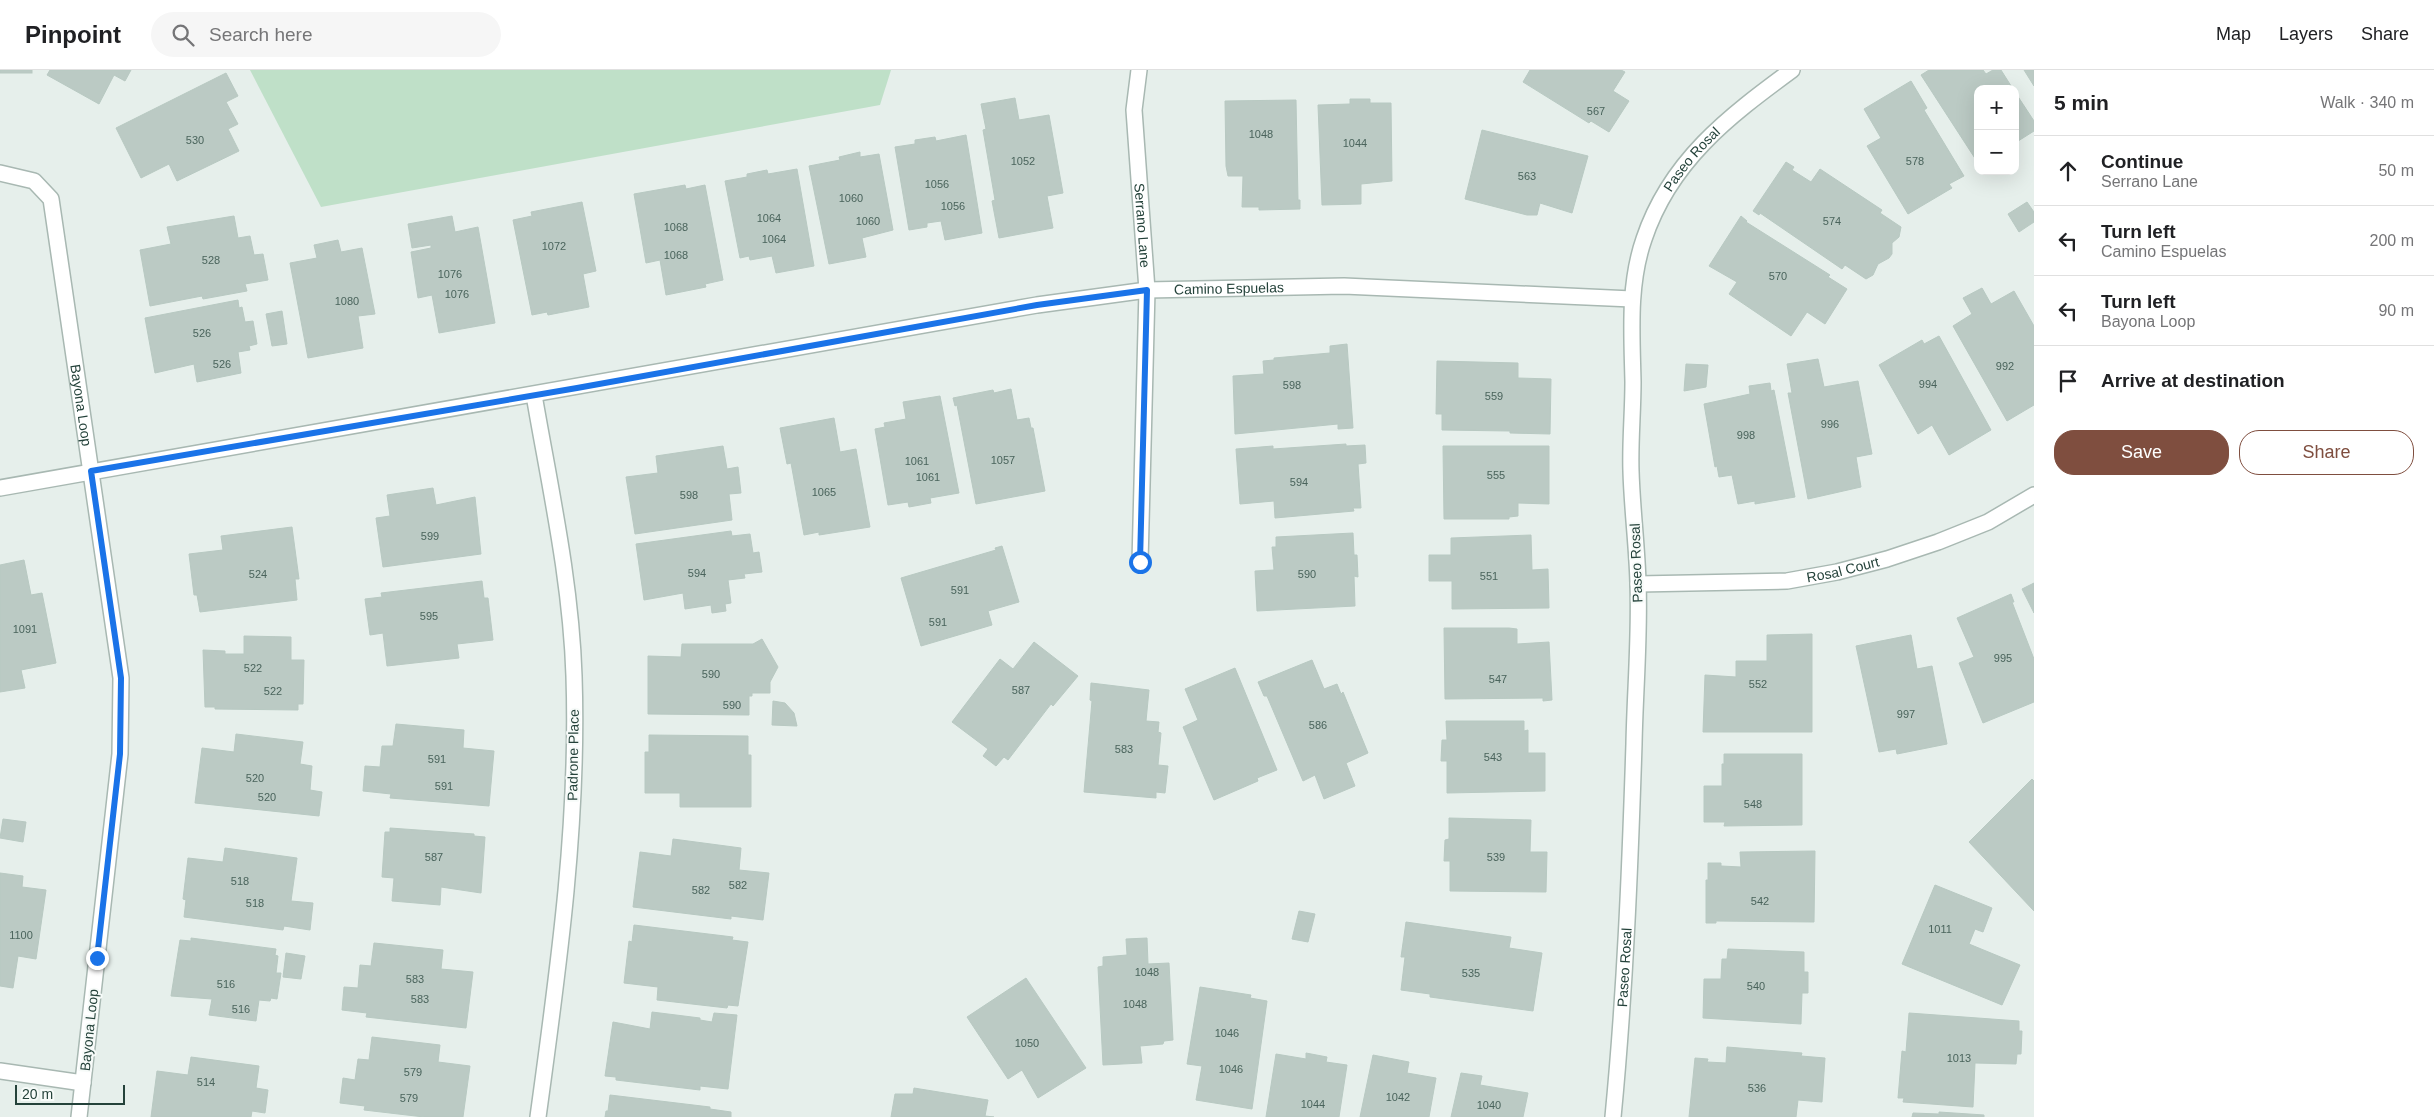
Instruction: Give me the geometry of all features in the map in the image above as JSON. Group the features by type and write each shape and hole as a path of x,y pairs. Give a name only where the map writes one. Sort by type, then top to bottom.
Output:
{"street":[{"name":"Serrano Lane","path":"1140,70 1134,110 1147,290 1140,562"},
{"name":"Paseo Rosal","path":"1613,1117 1625,981 1638,584 1631,472 1633,397 1632,299 1636,268 1644,239 1657,206 1674,177 1700,144 1740,108 1792,70"},
{"name":"Bayona Loop","path":"0,172 34,181 51,199 121,678 120,754 79,1117"},
{"name":"Camino Espuelas","path":"0,488 1037,305 1147,290 1344,286 1632,299"},
{"name":"Padrone Place","path":"534,395 567,581 574,676 574,767 569,877 538,1117"},
{"name":"Rosal Court","path":"1638,584 1787,581 1837,572 1887,559 1938,542 1988,522 2034,495"},
{"path":"0,1071 83,1083"}],"green space":[{"path":"250,70 891,70 880,105 321,207"}],"building":[{"path":"0,70 32,70 32,73 0,73"},
{"path":"50,70 131,70 125,81 114,75 99,104 47,75"},
{"path":"1530,70 1621,70 1625,72 1613,91 1629,101 1609,132 1591,121 1589,123 1523,82"},
{"path":"1929,70 1983,70 1986,74 1993,70 2001,70 2010,85 1974,85 1974,157 1921,75"},
{"path":"2024,70 2034,70 2034,86"},
{"path":"226,73 238,96 226,102 238,124 228,129 239,151 177,181 169,164 141,178 116,128"},
{"path":"1911,81 1927,108 1924,110 1964,176 1949,184 1952,188 1908,214 1867,146 1881,138 1864,109"},
{"path":"1015,98 1019,120 1049,115 1063,193 1047,196 1053,228 999,238 992,201 995,200 983,130 986,129 981,104"},
{"path":"2019,98 2034,121 2034,131 2019,140"},
{"path":"1350,99 1370,99 1370,103 1391,103 1392,181 1361,184 1361,204 1322,205 1318,105 1350,104"},
{"path":"1296,100 1298,200 1300,200 1300,209 1259,210 1259,207 1242,207 1243,176 1228,176 1226,166 1225,101"},
{"path":"1482,130 1588,156 1572,213 1540,203 1537,215 1527,215 1465,199"},
{"path":"966,135 982,233 945,240 941,221 927,223 927,227 909,230 895,147 915,144 915,140 935,137 936,141"},
{"path":"860,152 860,157 879,154 893,230 862,238 866,257 829,264 809,166 840,160 839,157"},
{"path":"1786,162 1794,167 1792,170 1811,182 1820,169 1882,210 1880,213 1901,227 1899,237 1892,243 1892,254 1889,258 1878,264 1873,275 1866,279 1845,265 1842,269 1760,213 1759,215 1753,211"},
{"path":"797,169 814,266 776,273 772,256 750,260 749,256 740,258 725,181 747,177 747,174 767,170 768,174"},
{"path":"685,185 686,189 705,185 723,280 705,284 706,287 666,295 660,260 646,263 634,194"},
{"path":"582,202 596,271 583,274 589,307 548,315 547,312 532,315 513,220 532,216 531,212"},
{"path":"2027,202 2034,212 2034,222 2019,232 2008,214"},
{"path":"234,216 238,238 250,236 254,255 263,254 268,280 245,284 247,291 203,299 202,296 150,306 140,250 171,244 167,227"},
{"path":"452,216 455,232 478,227 495,323 439,333 432,295 418,298 411,252 431,248 431,245 412,248 408,224"},
{"path":"1741,216 1746,222 1830,275 1828,277 1847,289 1825,324 1807,312 1791,336 1729,294 1737,282 1709,266"},
{"path":"338,240 341,252 362,248 375,314 358,316 363,348 308,358 290,263 317,258 314,245"},
{"path":"1982,288 1991,304 2014,291 2034,326 2034,405 2007,421 1953,326 1972,314 1963,298"},
{"path":"238,300 239,308 242,307 245,322 253,321 257,344 249,346 250,350 238,352 241,373 197,382 194,364 155,373 145,318"},
{"path":"282,311 287,344 272,346 266,314"},
{"path":"1939,336 1991,430 1949,455 1932,425 1918,434 1879,365 1922,340 1924,344"},
{"path":"1347,344 1353,428 1338,429 1338,424 1235,434 1233,376 1264,374 1263,361 1274,360 1274,358 1330,353 1330,346"},
{"path":"1818,359 1824,387 1858,381 1872,454 1856,457 1861,487 1808,499 1788,393 1792,393 1787,364"},
{"path":"1437,361 1518,363 1518,378 1551,379 1550,434 1510,433 1510,431 1442,430 1442,414 1436,414"},
{"path":"1686,364 1708,365 1706,387 1684,391"},
{"path":"1770,383 1771,391 1774,390 1795,497 1755,504 1755,501 1738,504 1732,475 1719,477 1717,466 1715,467 1704,404 1750,394 1749,386"},
{"path":"1011,389 1017,420 1029,418 1031,428 1033,428 1045,491 976,504 957,405 955,406 953,398 993,390 994,393"},
{"path":"940,396 959,493 930,498 931,503 909,507 908,502 888,505 875,429 885,427 884,423 906,419 903,402"},
{"path":"834,418 840,452 856,449 870,527 819,535 819,532 804,535 791,463 787,464 780,428"},
{"path":"1346,444 1346,446 1365,445 1366,463 1358,464 1361,508 1353,508 1354,511 1275,518 1274,501 1240,504 1236,449 1273,446 1273,449"},
{"path":"723,446 727,469 738,467 741,493 729,494 732,520 635,534 626,477 658,473 656,456"},
{"path":"1443,446 1549,446 1549,504 1518,503 1518,516 1509,517 1509,519 1444,519"},
{"path":"433,488 436,505 475,497 481,554 383,567 376,518 390,516 387,495"},
{"path":"292,527 299,579 295,579 297,600 200,612 197,595 194,595 189,554 223,550 221,536"},
{"path":"731,531 732,536 750,534 753,553 759,552 762,572 744,574 745,578 728,580 731,603 725,604 726,611 712,613 711,605 685,609 683,593 644,600 636,544"},
{"path":"1353,533 1358,577 1354,576 1355,606 1257,611 1255,571 1274,570 1272,547 1276,547 1276,537"},
{"path":"1531,535 1532,570 1548,569 1549,608 1452,609 1452,581 1429,581 1429,555 1451,555 1451,538"},
{"path":"1002,546 1019,602 988,611 992,625 921,646 901,578 996,550 995,548"},
{"path":"24,560 31,595 42,593 56,663 21,670 25,688 0,692 0,565"},
{"path":"482,581 484,598 488,598 493,640 457,644 459,658 387,666 383,633 370,635 365,599 382,597 381,593"},
{"path":"2034,583 2034,613 2022,589"},
{"path":"2011,594 2014,602 2012,602 2034,659 2034,702 1983,723 1959,663 1974,657 1957,618"},
{"path":"1444,628 1517,629 1517,644 1549,642 1552,700 1543,701 1543,698 1445,699"},
{"path":"1812,634 1812,732 1703,732 1705,675 1736,677 1736,661 1767,661 1767,635"},
{"path":"1911,635 1917,669 1932,666 1947,744 1897,754 1896,749 1879,752 1856,646"},
{"path":"244,636 291,637 291,660 304,660 303,704 298,704 298,710 215,709 215,707 205,707 203,650 225,651 225,654 244,654"},
{"path":"762,639 778,667 770,682 770,693 752,693 752,696 749,696 749,715 648,714 648,656 681,657 682,644 753,644"},
{"path":"1034,642 1078,676 1053,706 1051,704 1008,760 1004,757 996,766 983,756 988,749 952,722 1000,659 1013,669"},
{"path":"1312,660 1324,689 1337,684 1341,694 1343,692 1368,753 1346,763 1355,786 1324,799 1315,775 1303,781 1267,696 1264,696 1258,682"},
{"path":"1235,668 1277,770 1257,778 1258,781 1214,800 1183,727 1198,720 1185,689"},
{"path":"1091,683 1149,690 1146,721 1159,722 1158,732 1161,733 1158,765 1168,766 1165,793 1156,792 1156,798 1084,792 1092,701 1090,700"},
{"path":"773,701 785,703 794,713 797,726 772,725"},
{"path":"1446,721 1524,721 1524,731 1528,730 1528,753 1545,753 1545,791 1447,793 1447,761 1441,761 1442,740 1447,740"},
{"path":"396,724 464,730 463,748 494,751 489,806 390,798 391,794 363,791 365,766 380,767 382,746 393,746"},
{"path":"236,734 303,742 300,764 312,766 310,790 322,792 319,816 195,803 202,748 234,752"},
{"path":"649,735 748,736 748,755 751,755 751,807 680,807 680,793 645,793 645,752 649,752"},
{"path":"1724,754 1802,754 1802,825 1724,826 1725,822 1704,822 1704,786 1722,786"},
{"path":"2032,779 2034,781 2034,911 1969,842"},
{"path":"1449,818 1531,820 1530,852 1547,852 1546,892 1450,891 1450,861 1444,861 1445,840 1449,839"},
{"path":"3,819 26,822 23,842 0,838"},
{"path":"390,828 474,834 474,836 485,837 481,893 441,887 440,905 392,901 394,878 382,877 385,832 390,832"},
{"path":"673,839 741,848 739,870 769,873 763,920 731,916 731,919 633,907 640,852 671,856"},
{"path":"225,848 297,858 291,901 313,903 310,930 284,926 283,930 184,917 186,900 183,899 188,858 223,862"},
{"path":"1815,851 1814,922 1716,921 1716,923 1706,923 1708,863 1721,863 1721,866 1741,867 1740,852"},
{"path":"0,873 23,876 22,887 46,890 36,959 18,956 13,988 0,986"},
{"path":"1935,885 1992,908 1983,932 1975,929 1969,944 2020,965 2002,1005 1902,964"},
{"path":"1299,911 1315,914 1308,942 1292,939"},
{"path":"1406,922 1511,937 1509,948 1542,953 1533,1011 1430,997 1430,994 1401,990 1405,957 1401,957"},
{"path":"634,925 733,937 732,940 748,942 738,1006 728,1005 727,1008 657,1000 658,987 624,983 629,941 632,942"},
{"path":"191,938 276,949 275,955 278,956 276,973 281,973 277,999 271,998 270,1001 259,1000 256,1021 209,1015 212,999 171,996 180,940 191,941"},
{"path":"1147,938 1148,964 1169,963 1173,1040 1164,1041 1163,1044 1140,1046 1142,1063 1103,1065 1098,967 1103,966 1103,957 1127,955 1126,939"},
{"path":"374,943 443,950 441,969 473,972 466,1028 366,1017 367,1013 342,1010 344,987 358,988 360,965 371,966"},
{"path":"1728,949 1804,952 1804,972 1808,972 1808,993 1802,993 1801,1024 1703,1018 1704,979 1721,979 1722,959 1727,959"},
{"path":"286,953 305,956 301,979 283,977"},
{"path":"1026,978 1086,1068 1038,1098 1022,1070 1008,1079 967,1017"},
{"path":"1200,987 1251,995 1250,998 1267,1001 1252,1109 1196,1100 1202,1066 1187,1064"},
{"path":"652,1012 700,1018 700,1020 712,1022 714,1013 737,1015 728,1089 700,1086 700,1090 616,1080 616,1077 605,1076 613,1022 650,1029"},
{"path":"1909,1013 2019,1021 2019,1031 2022,1031 2021,1054 2017,1054 2016,1064 1975,1063 1973,1107 1903,1102 1904,1098 1898,1098 1902,1051 1906,1052"},
{"path":"372,1037 440,1045 438,1062 470,1066 463,1117 424,1117 364,1110 365,1106 340,1103 343,1078 355,1080 358,1059 369,1060"},
{"path":"1727,1047 1802,1053 1801,1056 1825,1058 1822,1102 1798,1100 1796,1117 1689,1117 1695,1058 1708,1059 1707,1062 1726,1063"},
{"path":"1306,1053 1327,1057 1326,1062 1347,1065 1339,1117 1266,1117 1276,1054 1306,1059"},
{"path":"1373,1055 1409,1062 1407,1073 1436,1078 1429,1117 1360,1117"},
{"path":"191,1057 259,1066 256,1088 268,1090 265,1113 252,1111 251,1117 151,1117 157,1071 188,1075"},
{"path":"1461,1073 1482,1076 1480,1085 1528,1093 1523,1117 1451,1117"},
{"path":"914,1088 988,1100 985,1116 994,1117 891,1117 895,1094 913,1094"},
{"path":"610,1095 710,1107 710,1109 731,1112 731,1117 605,1117 606,1111 608,1111"},
{"path":"1939,1112 1984,1115 1984,1117 1912,1117 1913,1113 1939,1114"}],"route":[{"path":"97,958 120,754 121,678 91,471 577,388 1037,305 1147,290 1140,562"}]}
